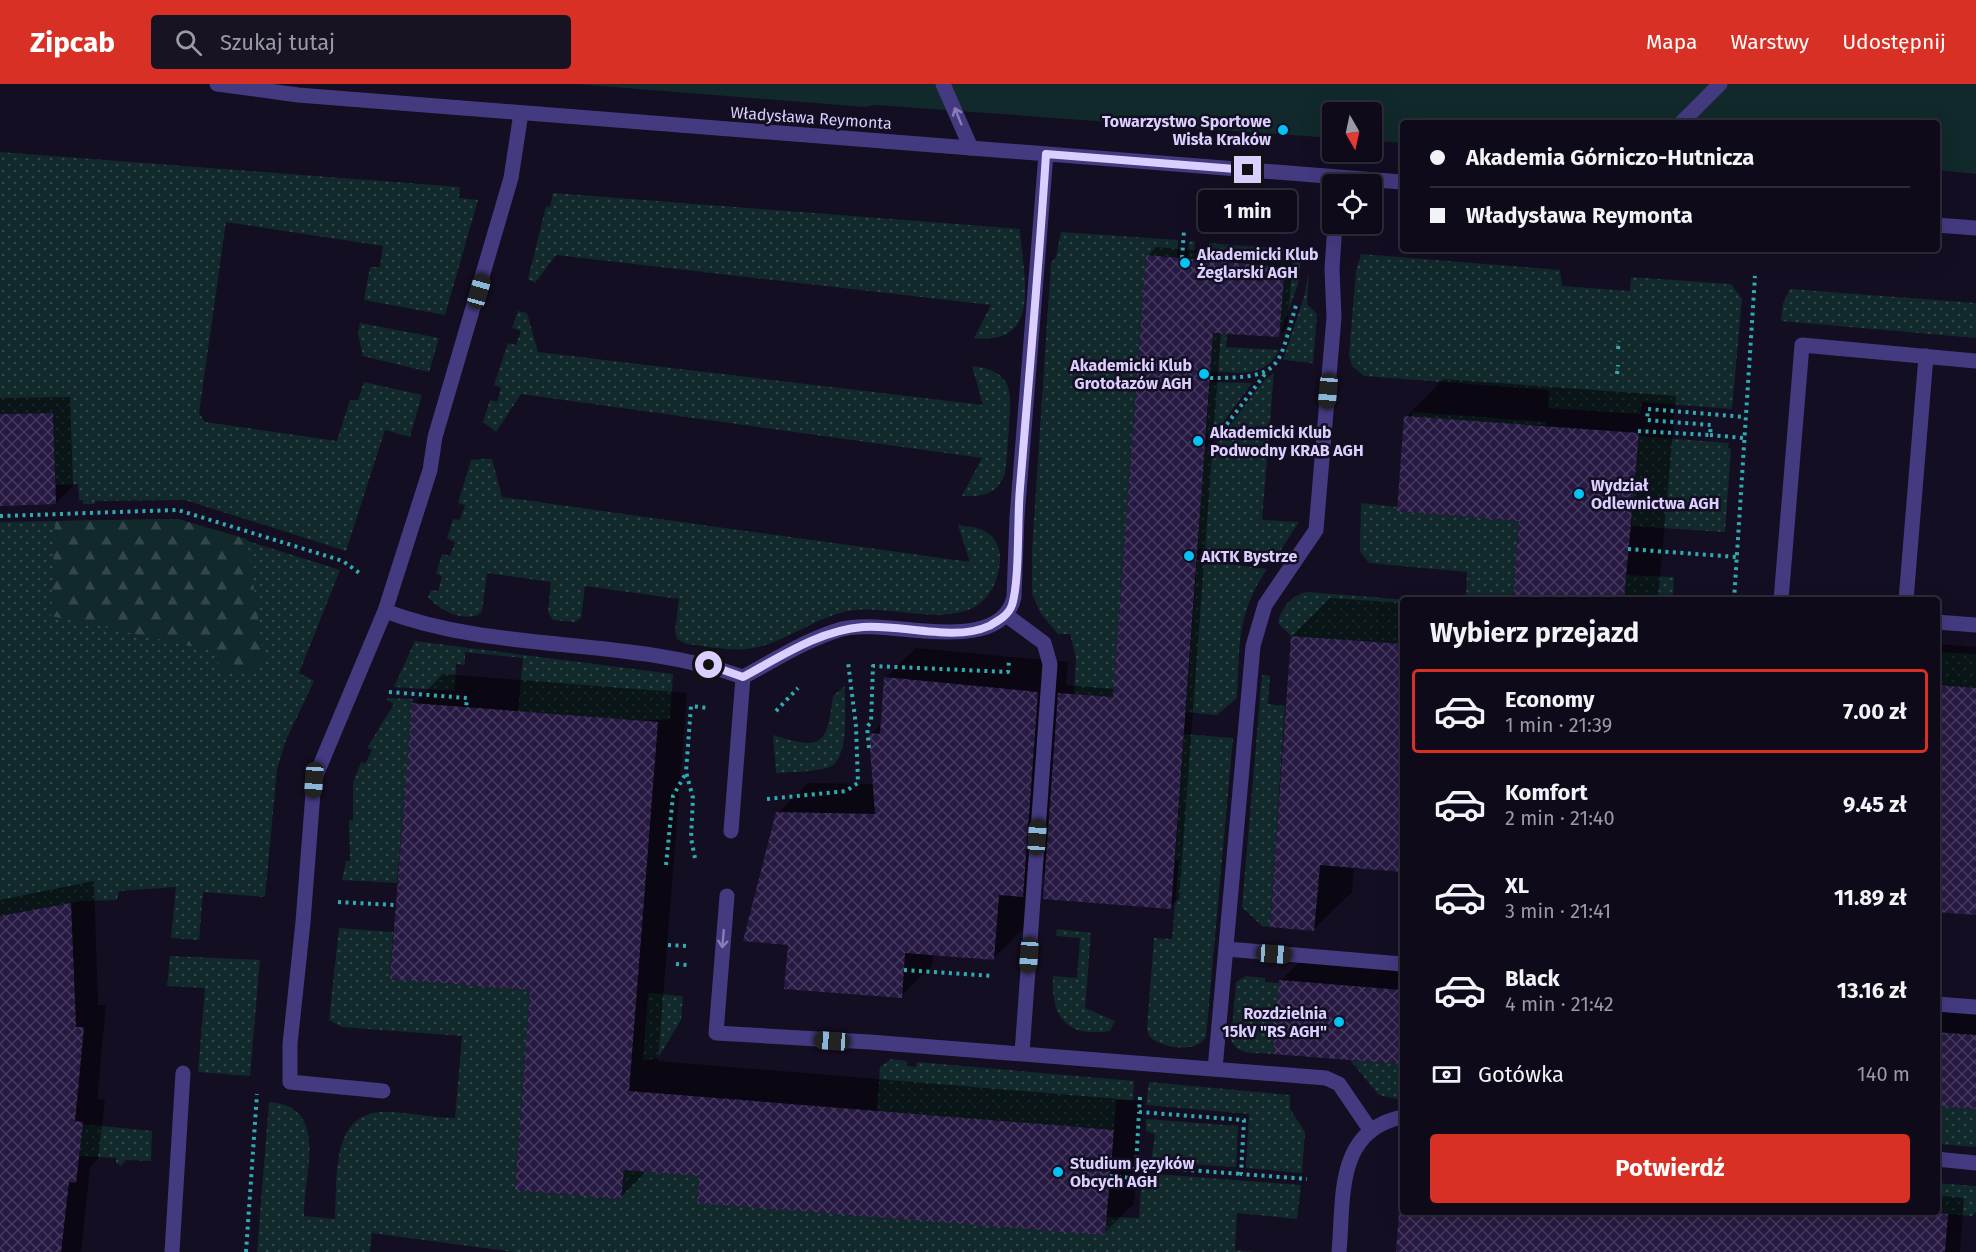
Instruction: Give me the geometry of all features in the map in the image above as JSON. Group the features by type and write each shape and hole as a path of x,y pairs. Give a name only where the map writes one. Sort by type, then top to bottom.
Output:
{"street":[{"name":"Władysława Reymonta","path":"217,84 298,95 1046,154 1322,180"},
{"path":"943,84 971,148"},
{"path":"1684,120 1720,84"},
{"path":"383,1091 290,1082 290,1044 303,922 314,780 385,611 430,470 435,437 511,178 521,113"},
{"path":"385,611 443,629 691,660 743,677 808,643 844,629 876,626 970,632 987,627 1006,615 1012,604 1014,590 1017,517 1046,154"},
{"name":"Władysława Reymonta","path":"1382,182 1400,182"},
{"path":"1940,225 1976,228"},
{"path":"1215,1069 1256,632 1265,605 1316,530 1334,317 1332,269 1334,234"},
{"path":"1781,597 1802,345 1976,361"},
{"path":"1906,597 1926,356"},
{"path":"1006,615 1044,643 1050,664 1022,1053"},
{"path":"1940,622 1976,625"},
{"path":"731,831 743,677"},
{"path":"727,896 716,1033 1022,1053 1336,1081 1371,1131"},
{"path":"1227,949 1400,964"},
{"path":"1940,1004 1976,1006"},
{"path":"172,1252 183,1072"},
{"path":"1339,1252 1347,1167 1356,1146 1371,1131 1400,1118"},
{"path":"1940,1160 1976,1163"}],"path":[{"path":"1182,258 1184,231"},
{"path":"1734,597 1755,276"},
{"path":"1209,437 1221,432 1279,358 1298,300"},
{"path":"1618,349 1619,341"},
{"path":"1617,374 1618,365"},
{"path":"1210,378 1250,378 1265,373"},
{"path":"1710,435 1711,425 1647,420 1648,410 1745,417"},
{"path":"1638,431 1744,438"},
{"path":"0,516 178,510 343,561 390,595"},
{"path":"1628,549 1737,557"},
{"path":"839,666 848,663"},
{"path":"857,750 870,748 867,727 871,722 873,666"},
{"path":"763,791 762,800 846,791 858,783 851,685"},
{"path":"695,858 691,838 693,798 686,772 691,706 773,714 790,694 800,687"},
{"path":"382,692 467,698 466,708"},
{"path":"666,865 673,796 686,772"},
{"path":"331,901 395,905"},
{"path":"668,945 690,946"},
{"path":"904,970 993,976"},
{"path":"246,1252 258,1092"},
{"path":"1110,1176 1132,1178 1136,1167 1141,1092"},
{"path":"1139,1112 1244,1120 1241,1174"},
{"path":"1136,1167 1306,1179"}],"green space":[{"name":"Towarzystwo Sportowe Wisła Kraków","path":"576,84 1976,84 1976,174 1940,170 1940,120 1400,120 1400,143 1382,142 1382,102 1322,102 1322,137 875,105 865,107"},
{"path":"0,152 460,187 459,198 478,200 445,315 364,300 370,267 380,267 383,246 226,222 199,413 205,422 337,441 350,400 358,400 364,382 422,395 410,437 385,430 346,551 185,500 95,501 95,504 83,504 83,500 79,500 78,484 55,485 53,413 0,414"},
{"path":"553,193 1020,229 1025,285 1020,319 1011,331 996,337 974,338 991,305 556,255 535,283 528,279 546,206 550,207"},
{"path":"1061,232 1178,240 1177,258 1146,255 1113,697 1074,694 1076,658 1070,634 1058,634 1041,614 1032,594 1032,550 1051,263 1056,257"},
{"path":"1189,241 1195,241 1194,252 1203,253 1209,250 1209,243 1302,250 1298,284 1279,337 1285,267 1188,259"},
{"path":"1361,254 1560,270 1562,286 1630,291 1631,277 1731,284 1742,299 1732,409 1642,402 1640,414 1548,408 1549,390 1364,376 1352,366 1349,355 1356,271"},
{"path":"1309,271 1307,304 1317,314 1313,363 1283,360 1304,297"},
{"path":"1790,289 1976,303 1976,338 1781,321 1783,303"},
{"path":"518,311 527,313 538,352 983,405 972,366 985,369 1003,378 1009,393 1010,414 1005,473 998,486 989,493 962,496 982,458 521,394 496,432 483,422 490,400 497,402 501,388 494,385 508,343 516,345 521,331 512,328"},
{"path":"360,323 439,338 429,372 363,356 358,333"},
{"path":"1213,333 1227,334 1226,347 1279,350 1267,366 1259,370 1240,373 1210,372"},
{"path":"1274,373 1262,520 1299,522 1276,557 1197,548 1205,446 1214,447 1264,380"},
{"path":"1210,382 1252,383 1219,428 1206,435"},
{"path":"1413,412 1546,422 1546,426 1411,417"},
{"path":"1639,436 1729,443 1728,448 1731,449 1725,532 1631,526"},
{"path":"492,459 502,497 970,562 958,525 975,528 985,531 997,544 1000,557 999,571 985,598 970,609 952,614 931,615 867,610 848,611 825,618 781,639 749,649 686,644 677,639 675,631 679,599 585,586 581,618 575,622 553,620 548,612 551,582 487,573 482,611 478,615 464,617 444,610 428,597 431,590 438,591 442,576 436,574 442,554 450,556 455,542 447,539 453,519 460,520 465,505 458,503 471,460"},
{"path":"1361,503 1397,507 1397,511 1519,521 1513,597 1466,597 1467,572 1369,563 1360,552"},
{"path":"178,519 340,570 299,673 314,681 286,740 277,769 265,897 203,892 199,940 171,938 176,887 119,891 117,900 82,901 0,916 0,522"},
{"path":"178,519 247,539 264,661 249,672 233,673 221,670 214,651 51,616 55,521"},
{"path":"1197,560 1267,569 1257,586 1245,616 1240,646 1237,698 1217,715 1186,712"},
{"path":"1626,575 1674,577 1673,597 1624,597"},
{"path":"1307,592 1400,599 1400,644 1291,636 1278,623 1279,617 1284,607"},
{"path":"415,641 673,674 670,719 640,721 518,712 523,658 465,652 465,665 456,664 455,691 394,687"},
{"path":"1940,652 1976,654 1976,688 1940,685"},
{"path":"1262,675 1270,676 1268,704 1285,706 1270,927 1262,926 1242,907"},
{"path":"845,686 845,732 840,755 835,764 815,770 776,773 773,735 802,743 819,740 828,725 833,696"},
{"path":"388,698 413,699 397,883 342,880 346,861 350,861 349,820 353,820 353,783 361,762 365,764 372,750 367,748 394,704 387,700"},
{"path":"1184,734 1233,738 1206,1037 1194,1046 1178,1047 1161,1044 1154,1040 1149,1036 1147,1028 1154,938 1172,939 1179,860 1175,860"},
{"path":"339,928 393,932 390,979 530,990 515,1190 621,1199 624,1170 699,1176 697,1203 1139,1218 1142,1173 1301,1185 1297,1219 1237,1213 1235,1250 1253,1252 514,1252 372,1233 370,1252 257,1252 269,1102 288,1106 300,1116 307,1129 309,1163 304,1216 335,1219 340,1153 344,1137 352,1125 364,1116 381,1112 455,1118 462,1036 342,1027 329,1020"},
{"path":"1057,929 1091,933 1085,1008 1115,1021 1110,1031 1082,1031 1064,1022 1059,1013 1055,1003 1053,976 1077,978 1080,938 1056,936"},
{"path":"170,956 260,960 250,1076 198,1072 205,988 167,986"},
{"path":"1246,976 1265,978 1265,982 1279,983 1273,1054 1243,1051 1238,1049 1231,1040 1236,982"},
{"path":"648,993 683,996 681,1020 658,1058 643,1061"},
{"path":"891,1059 907,1061 907,1066 916,1067 917,1062 1134,1081 1133,1100 1116,1100 1114,1130 877,1111 880,1067"},
{"path":"1350,1060 1400,1064 1400,1100 1379,1095"},
{"path":"1149,1082 1290,1095 1290,1109 1305,1132 1302,1173 1246,1168 1249,1114 1146,1105"},
{"path":"1940,1106 1976,1109 1976,1147 1940,1144"},
{"path":"1146,1119 1238,1126 1236,1167 1151,1162 1155,1134 1146,1131"},
{"path":"82,1124 152,1131 151,1161 126,1160 121,1166 116,1163 116,1158 79,1156"},
{"path":"1940,1183 1976,1186 1976,1212 1972,1216 1940,1213"}],"building":[{"path":"1146,255 1285,267 1279,337 1213,333 1171,909 1043,899 1058,693 1113,697"},
{"path":"53,413 56,504 0,506 0,414"},
{"path":"1404,416 1639,433 1624,597 1513,597 1519,521 1397,511"},
{"path":"1291,636 1400,644 1400,872 1320,865 1314,931 1270,927"},
{"path":"884,677 1038,692 1023,897 999,895 994,960 905,953 902,998 784,989 788,945 743,941 776,812 875,814 869,733 880,734"},
{"path":"1940,685 1976,688 1976,915 1940,912"},
{"path":"412,703 658,722 629,1091 1114,1130 1105,1235 697,1203 699,1176 624,1170 621,1199 515,1190 530,990 390,979"},
{"path":"71,903 76,1027 84,1027 75,1121 83,1122 76,1183 69,1182 61,1252 0,1252 0,916"},
{"name":"Rozdzielnia 15kV \"RS AGH\"","path":"1279,980 1400,990 1400,1064 1273,1054"},
{"path":"1940,1032 1976,1035 1976,1109 1940,1106"},
{"path":"1399,1212 1400,1215 1948,1214 1945,1252 1396,1252"}],"place":[{"name":"Towarzystwo Sportowe Wisła Kraków","path":"1283,130"},
{"name":"Akademicki Klub Żeglarski AGH","path":"1185,263"},
{"name":"Akademicki Klub Grotołazów AGH","path":"1204,374"},
{"name":"Akademicki Klub Podwodny KRAB AGH","path":"1198,441"},
{"name":"Wydział Odlewnictwa AGH","path":"1579,494"},
{"name":"AKTK Bystrze","path":"1189,556"},
{"name":"Rozdzielnia 15kV \"RS AGH\"","path":"1339,1022"},
{"name":"Studium Języków Obcych AGH","path":"1058,1172"}],"route":[{"path":"709,665 743,677 808,643 844,629 876,626 970,632 987,627 1006,615 1012,604 1014,590 1017,517 1046,154 1248,170"}]}
